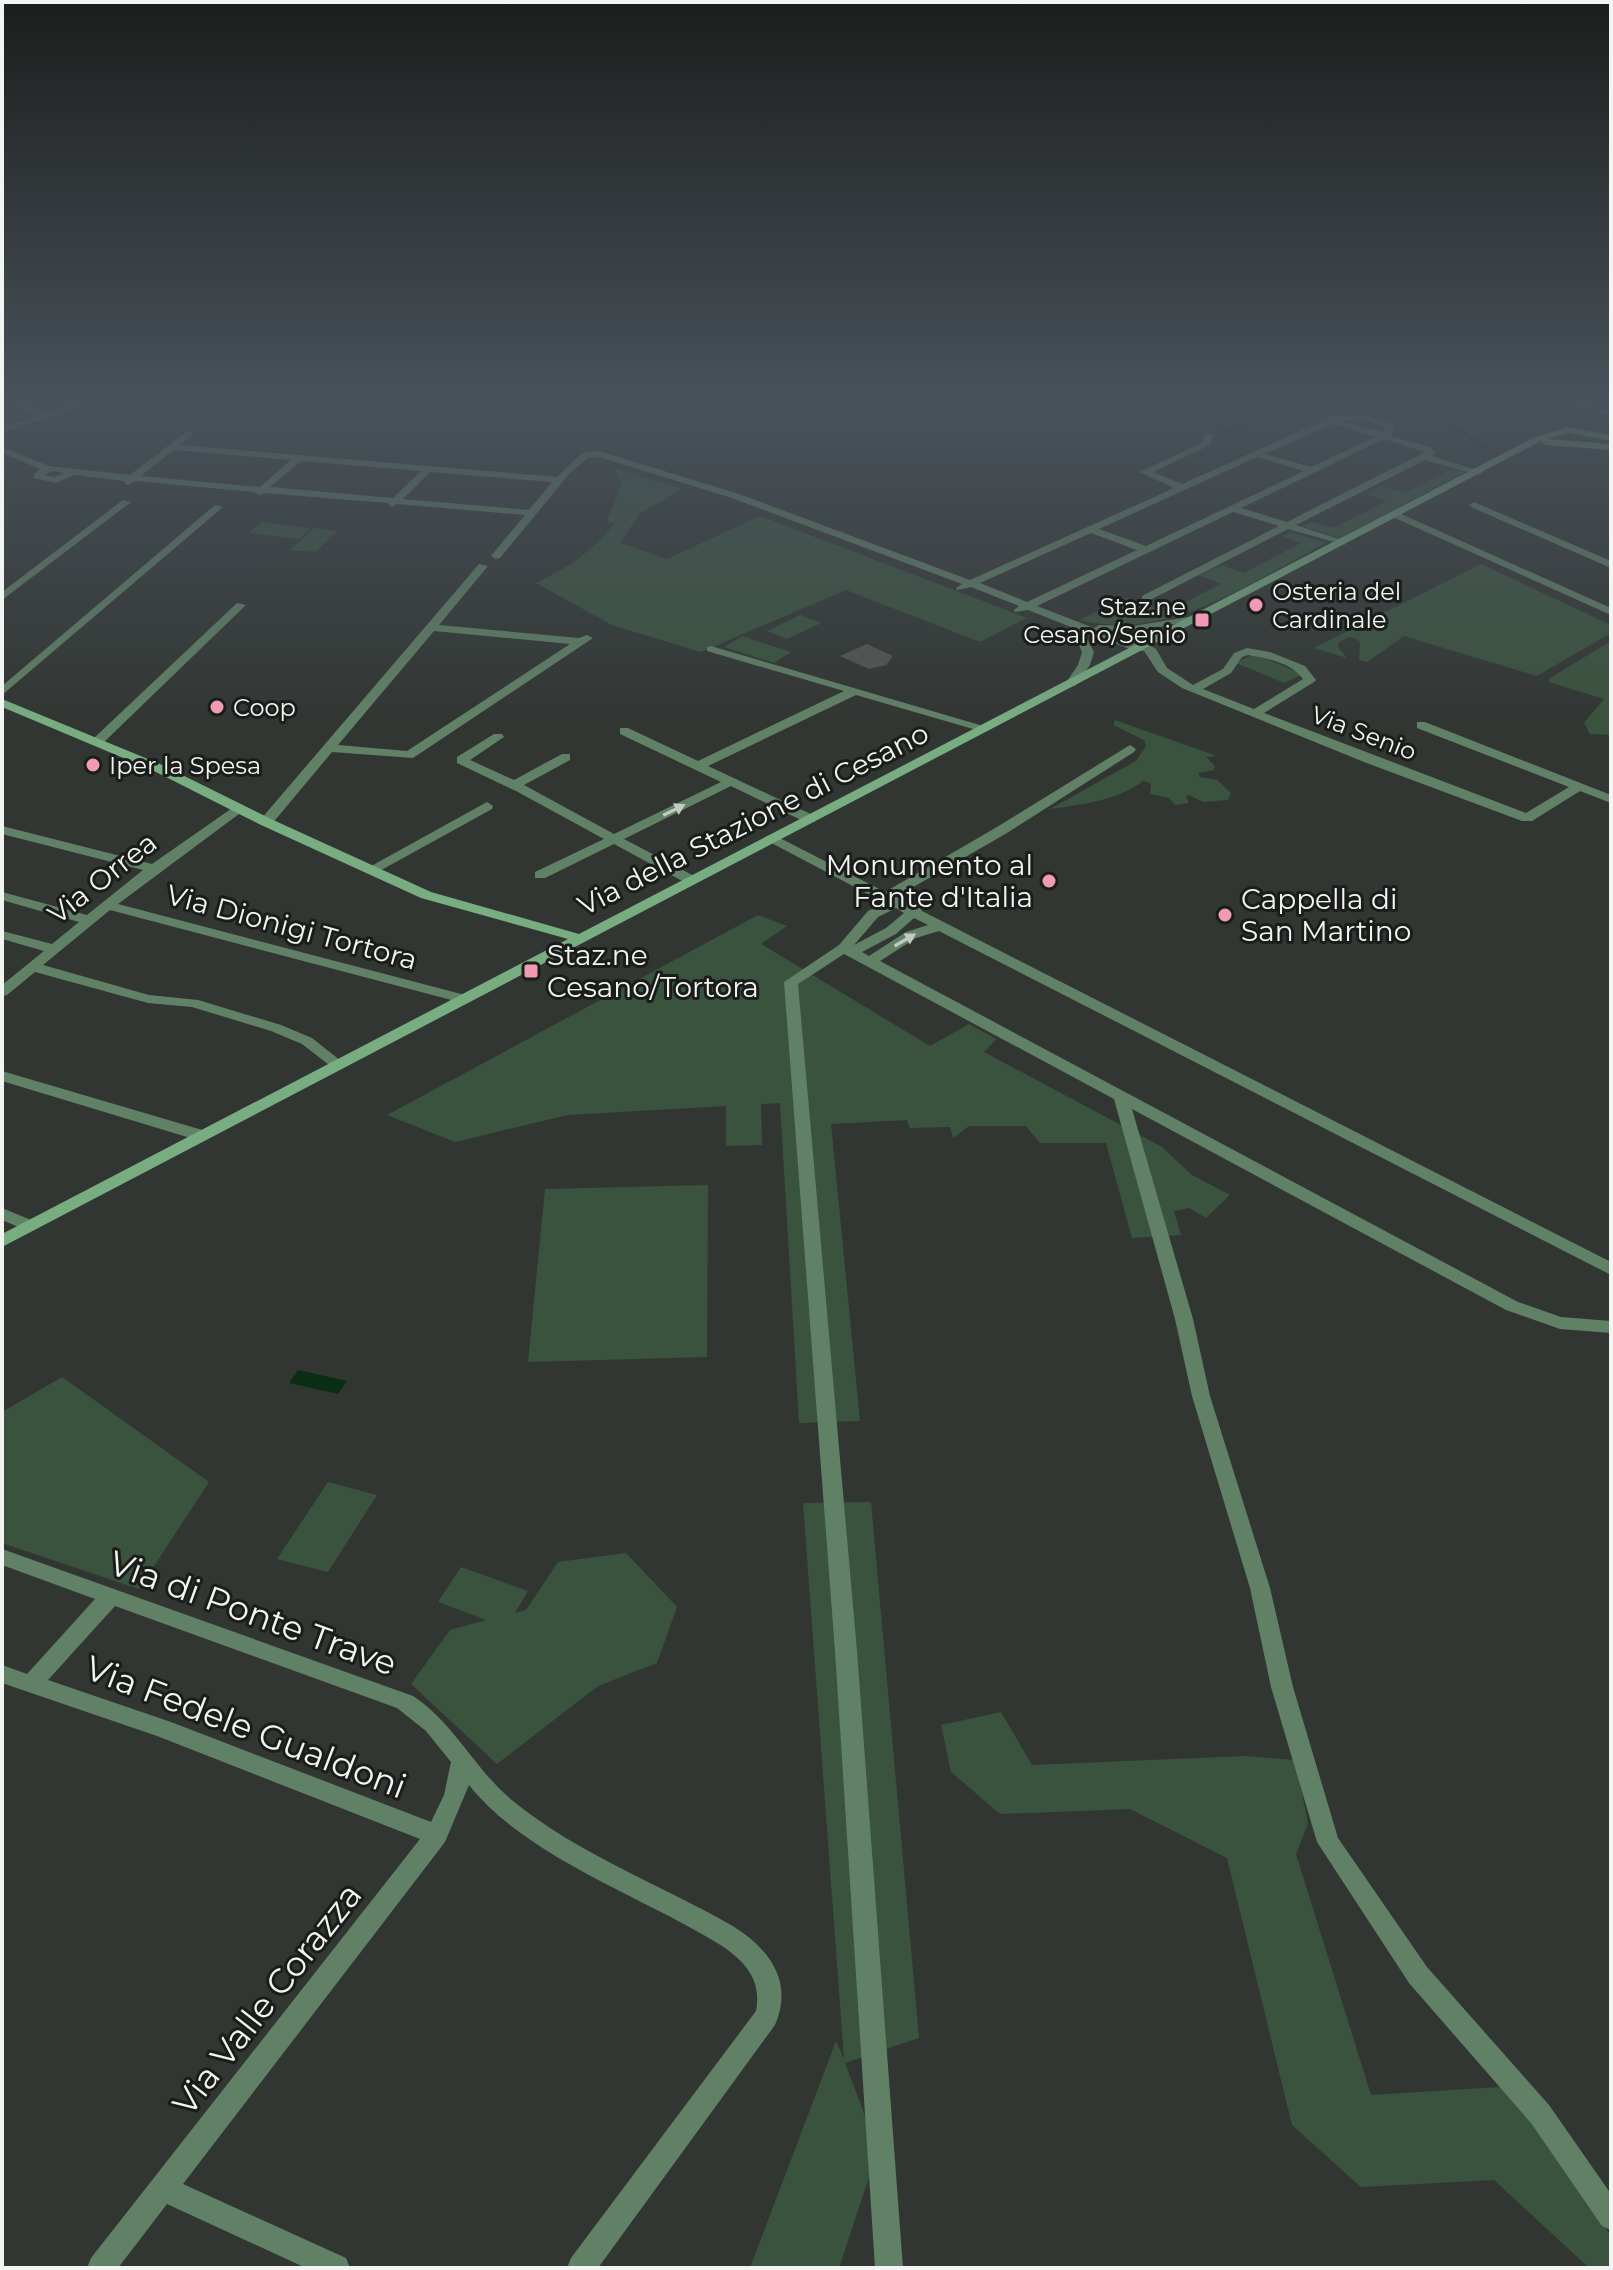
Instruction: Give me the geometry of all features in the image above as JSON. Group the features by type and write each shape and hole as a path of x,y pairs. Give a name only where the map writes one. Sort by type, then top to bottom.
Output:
{"street":[{"path":"2,597 118,508"},
{"path":"2,692 217,508"},
{"path":"442,508 530,515"},
{"path":"496,556 536,508"},
{"path":"750,508 1138,649"},
{"path":"965,586 1136,508"},
{"path":"1022,608 1231,508 1341,543"},
{"path":"1146,598 1324,508"},
{"name":"Via della Stazione di Cesano","path":"2,1241 1409,508"},
{"path":"1481,508 1611,565"},
{"path":"1396,515 1611,612"},
{"path":"1090,529 1145,549"},
{"path":"266,822 483,566"},
{"path":"98,741 241,605"},
{"path":"1073,627 1133,629 1202,616"},
{"path":"328,748 409,755 584,640 431,627"},
{"path":"1071,684 1084,665 1088,652 1073,627"},
{"path":"711,649 984,728"},
{"name":"Via Senio","path":"1138,649 1152,651 1158,665 1168,676 1194,689 1527,818 1580,786"},
{"path":"1194,689 1227,671 1238,655 1247,651 1266,654 1301,668 1310,680 1254,714"},
{"path":"700,765 852,692"},
{"path":"2,703 98,741 436,899 579,938"},
{"path":"1421,725 1611,799"},
{"path":"624,731 810,819"},
{"path":"498,737 461,760 691,880"},
{"path":"847,950 873,914 893,899 1130,749"},
{"path":"514,785 566,757"},
{"path":"540,875 732,781"},
{"path":"371,870 487,806"},
{"name":"Via Orrea","path":"2,992 107,905 238,808"},
{"path":"2,830 154,869"},
{"path":"771,839 915,910 1611,1269"},
{"path":"2,896 89,920"},
{"name":"Via Dionigi Tortora","path":"107,905 464,999"},
{"path":"889,2268 845,1635 791,982 847,950 891,931 915,910"},
{"path":"869,962 911,935 943,925"},
{"path":"2,935 54,949"},
{"path":"847,950 1512,1306 1560,1323 1611,1327"},
{"path":"33,967 148,999 200,1005 288,1032 317,1048 338,1065"},
{"path":"2,1076 203,1136"},
{"path":"1121,1097 1184,1319 1201,1396 1260,1588 1282,1687 1328,1842 1418,1975 1540,2114 1611,2217"},
{"path":"2,1214 30,1226"},
{"name":"Via di Ponte Trave","path":"2,1557 387,1694 428,1717 483,1787 517,1817 738,1943 762,1967 769,1984 770,2007 762,2025 649,2172 581,2268"},
{"name":"Via Fedele Gualdoni","path":"31,1684 111,1596"},
{"name":"Via Fedele Gualdoni","path":"2,1674 163,1729 437,1835"},
{"name":"Via Valle Corazza","path":"101,2268 437,1835 455,1795 463,1760"},
{"path":"163,2188 336,2268"}],"shaded area":[{"path":"612,508 649,508 640,513 620,543 667,559 760,516 1027,618 980,642 846,590 701,652 612,625 536,583 579,558 597,543 615,523 607,521"},
{"path":"1373,508 1397,508 1340,538 1302,526 1312,522 1333,528"},
{"path":"262,522 311,528 299,539 249,533"},
{"path":"314,528 338,531 315,552 290,550"},
{"path":"1291,532 1326,543 1238,591 1177,616 1145,623 1113,625 1079,620 1126,598 1166,612 1221,584 1199,575 1221,565 1244,573 1301,543 1282,536"},
{"path":"1481,564 1611,625 1611,633 1537,676 1404,636 1367,662 1359,660 1360,642 1357,639 1349,637 1339,642 1338,647 1347,658 1314,648"},
{"path":"801,615 821,623 787,639 767,631"},
{"path":"742,636 791,652 774,663 724,647"},
{"path":"1611,641 1611,735 1590,734 1584,723 1604,699 1549,682 1550,678"},
{"path":"1254,654 1303,674 1284,683 1236,663"},
{"path":"1115,720 1217,756 1206,757 1215,766 1214,770 1198,773 1200,777 1217,780 1231,793 1228,800 1203,802 1189,795 1186,796 1189,803 1175,805 1169,798 1150,794 1151,783 1143,781 1111,797 1050,809 1136,761 1146,746 1144,740 1113,725"},
{"path":"758,915 787,926 761,944 930,1046 969,1024 996,1039 984,1052 1162,1147 1192,1175 1230,1195 1206,1218 1189,1208 1174,1211 1181,1235 1132,1238 1106,1143 1040,1143 1026,1126 969,1126 953,1138 950,1127 910,1128 907,1120 831,1124 860,1421 799,1423 780,1103 761,1104 762,1145 726,1146 726,1106 568,1115 455,1142 387,1115"},
{"path":"708,1185 707,1357 528,1362 545,1189"},
{"path":"298,1370 347,1381 338,1394 289,1383"},
{"path":"62,1377 209,1482 139,1589 2,1543 2,1412"},
{"path":"328,1482 377,1495 328,1572 277,1559"},
{"path":"871,1502 919,2038 845,2063 878,2150 839,2268 750,2268 836,2041 844,2059 803,1503"},
{"path":"626,1553 677,1607 657,1663 598,1686 497,1764 411,1684 450,1630 486,1620 438,1602 461,1567 528,1591 515,1613 526,1610 558,1562"},
{"path":"1001,1712 1032,1765 1245,1756 1295,1760 1308,1823 1296,1854 1371,2095 1499,2087 1550,2129 1611,2237 1611,2268 1589,2268 1494,2180 1361,2187 1292,2125 1227,1858 1130,1809 1000,1814 951,1772 941,1725"}],"building":[{"path":"867,644 893,656 886,665 869,669 840,656"}],"place":[{"name":"Osteria del Cardinale","path":"1256,605"},
{"name":"Staz.ne Cesano/Senio","path":"1202,620"},
{"name":"Coop","path":"217,707"},
{"name":"Iper la Spesa","path":"93,765"},
{"name":"Monumento al Fante d'Italia","path":"1049,881"},
{"name":"Cappella di San Martino","path":"1225,915"},
{"name":"Staz.ne Cesano/Tortora","path":"531,971"}]}
